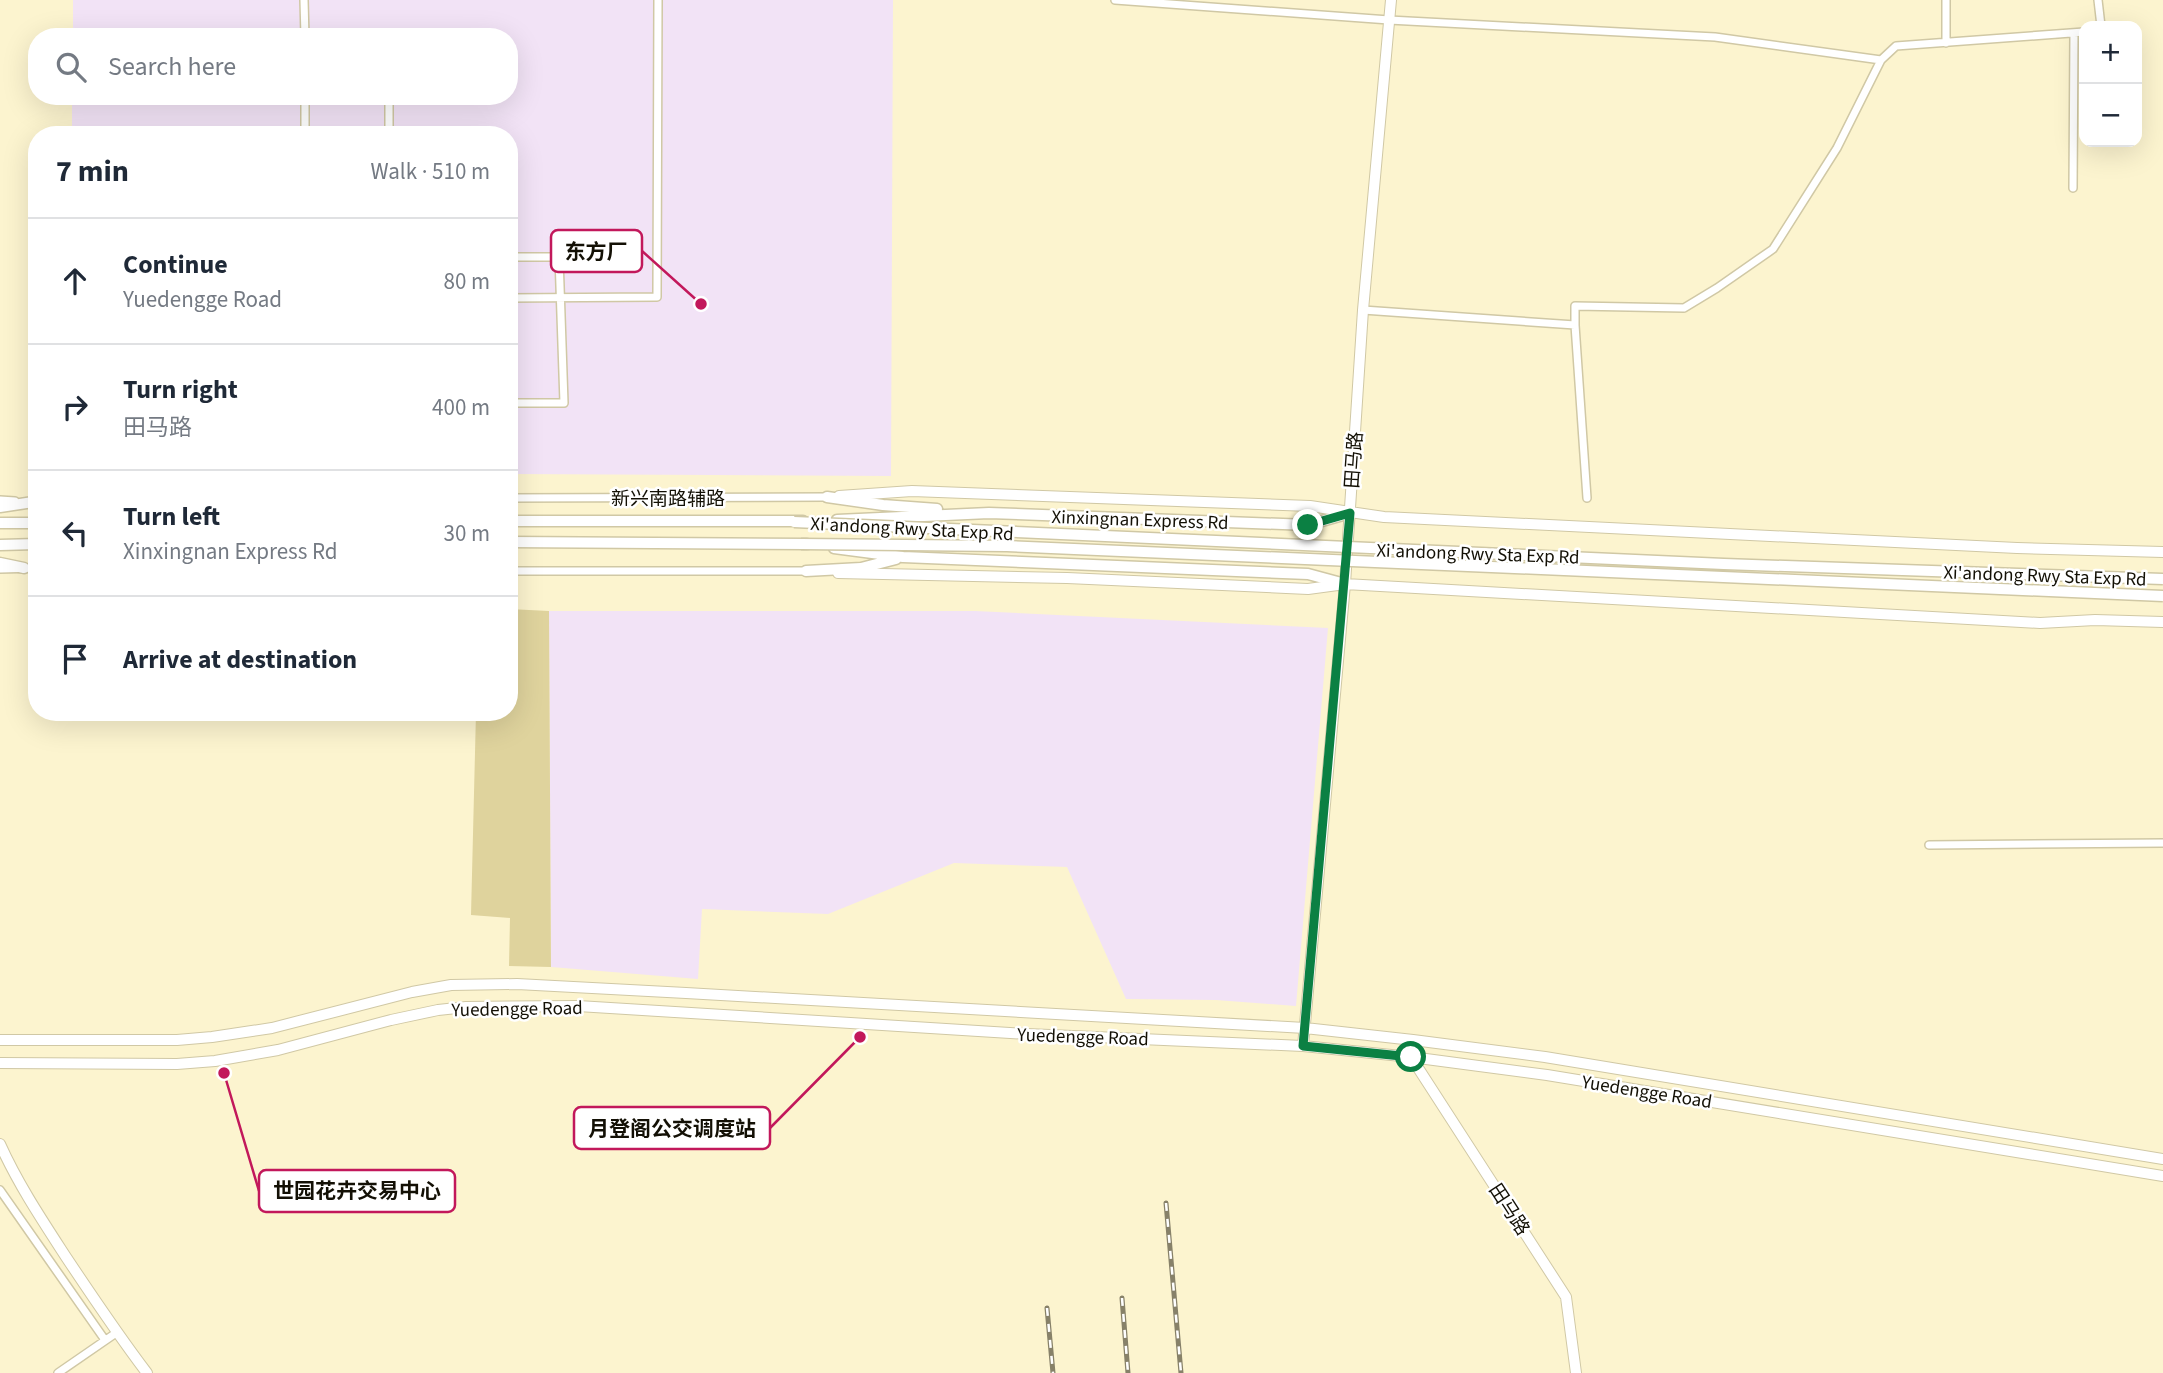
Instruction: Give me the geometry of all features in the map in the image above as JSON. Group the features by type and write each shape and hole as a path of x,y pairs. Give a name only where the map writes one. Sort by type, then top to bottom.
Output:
{"main road":[{"name":"田马路","path":"1303,1046 1345,584 1363,310 1391,0"},
{"path":"827,497 912,491 1310,506 1350,513 2017,548 2163,552"},
{"path":"827,497 883,505 989,513"},
{"path":"0,507 28,503"},
{"name":"Xinxingnan Express Rd","path":"518,522 794,522 989,513 1308,525 1350,513"},
{"name":"Xi'andong Rwy Sta Exp Rd","path":"794,522 1710,563 2163,579"},
{"path":"0,523 28,523"},
{"path":"518,542 802,544 903,557 1308,574 1345,584"},
{"path":"0,545 28,544"},
{"name":"Xi'andong Rwy Sta Exp Rd","path":"802,544 1007,547 2163,596"},
{"path":"806,571 861,568 903,557"},
{"path":"0,563 24,568"},
{"path":"806,571 891,576 1067,578 1308,589 1345,584 2027,622 2163,622"},
{"name":"Yuedengge Road","path":"0,1040 177,1040 212,1037 272,1028 433,988 486,983 1305,1028 1545,1057 2163,1159"},
{"name":"Yuedengge Road","path":"0,1063 177,1064 215,1061 278,1050 416,1013 466,1007 578,1006 988,1032 1303,1046 1411,1057 1547,1075 2163,1177"},
{"name":"田马路","path":"1411,1057 1566,1297 1576,1373"},
{"path":"0,1144 12,1171 116,1333 147,1373"}],"street":[{"path":"304,0 305,28"},
{"path":"518,298 657,298 658,0"},
{"path":"1115,0 1389,20 1715,37 1881,60"},
{"path":"1946,0 1946,43"},
{"path":"2098,0 2100,21"},
{"path":"1587,498 1575,306 1684,308 1773,249 1837,148 1881,60 1896,46 2079,32"},
{"path":"2073,188 2074,33"},
{"path":"305,105 305,126"},
{"path":"389,105 389,126"},
{"path":"518,257 559,257 564,403 518,403"},
{"path":"1363,310 1575,325"},
{"name":"新兴南路辅路","path":"518,499 827,497"},
{"path":"0,500 28,502"},
{"path":"0,569 28,568"},
{"path":"518,571 806,571"},
{"path":"1929,845 2163,843"},
{"path":"0,1190 105,1340"},
{"path":"58,1373 116,1333"}],"shaded area":[{"path":"73,0 893,0 891,476 518,474 518,126 72,126 72,105 518,105 518,28 73,28"},
{"path":"518,609 549,611 551,967 509,966 510,918 471,915 476,721 518,721"},
{"path":"549,611 975,611 1328,628 1296,1006 1216,1000 1126,999 1067,867 954,863 828,914 702,909 698,979 551,967"}],"railway":[{"path":"1166,1203 1181,1373"},
{"path":"1122,1298 1128,1373"},
{"path":"1047,1308 1053,1373"}],"place":[{"name":"东方厂","path":"701,304"},
{"name":"月登阁公交调度站","path":"860,1037"},
{"name":"世园花卉交易中心","path":"224,1073"}],"route":[{"path":"1308,525 1350,513 1303,1046 1411,1057"}]}
